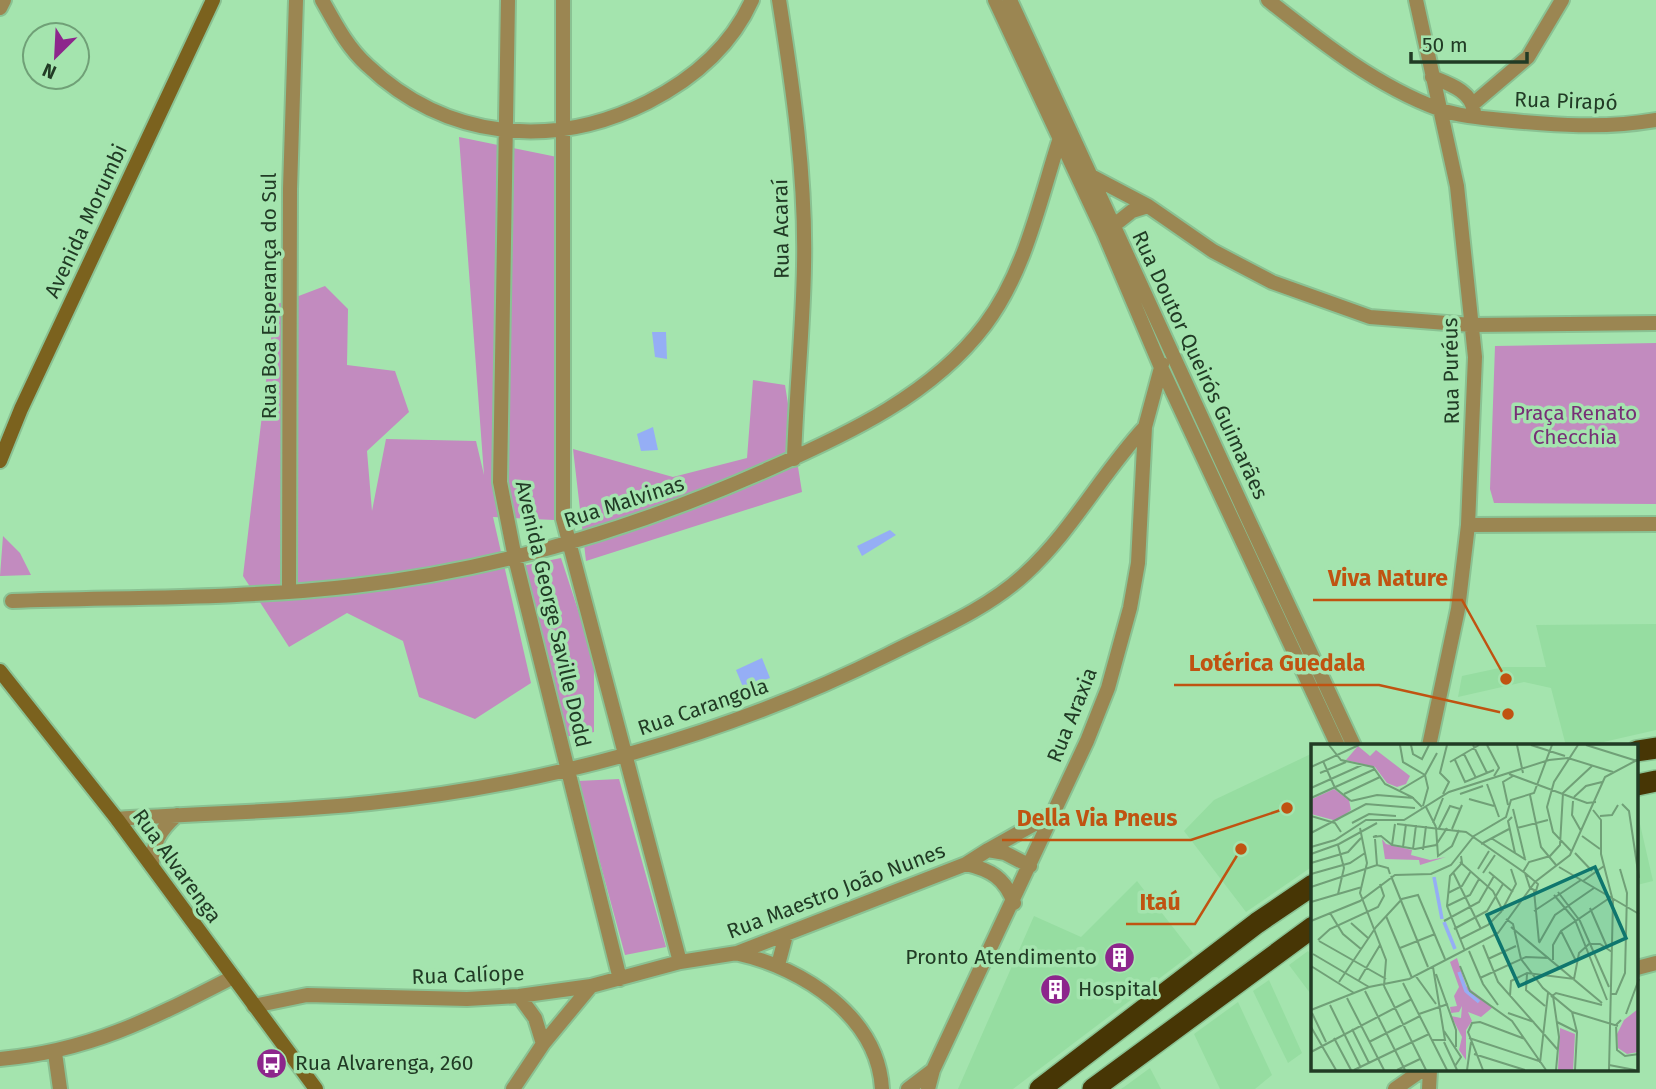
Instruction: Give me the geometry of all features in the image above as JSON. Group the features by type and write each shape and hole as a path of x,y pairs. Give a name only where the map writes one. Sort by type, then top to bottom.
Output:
{"highway":[{"path":"1638,751 1656,748"},
{"path":"1638,785 1656,781"},
{"path":"1040,1089 1257,923 1311,886"},
{"path":"1093,1089 1240,978 1311,929"}],"main road":[{"name":"Avenida Morumbi","path":"0,461 21,409 213,0"},
{"name":"Rua Alvarenga","path":"0,671 117,819 316,1089"}],"street":[{"path":"0,8 4,0"},
{"name":"Rua Boa Esperança do Sul","path":"289,592 290,189 296,0"},
{"path":"322,0 344,38 367,65 405,95 449,118 508,131 562,131 629,112 675,88 714,57 752,0"},
{"name":"Avenida George Saville Dodd","path":"508,0 508,131 500,482 515,558 620,979"},
{"name":"Avenida George Saville Dodd","path":"563,0 561,466 567,542 681,962"},
{"name":"Rua Acaraí","path":"779,0 796,117 803,198 804,266 794,458"},
{"name":"Rua Doutor Queirós Guimarães","path":"995,0 1059,141 1108,229 1166,361 1353,744"},
{"name":"Rua Doutor Queirós Guimarães","path":"1010,0 1068,128 1093,176 1108,229"},
{"name":"Rua Pirapó","path":"1268,0 1322,43 1382,80 1440,109 1474,111 1561,126 1624,125 1656,120"},
{"name":"Rua Puréus","path":"1416,0 1457,186 1472,325 1475,409 1468,525 1458,609 1428,744"},
{"path":"1432,77 1458,89 1474,111 1528,57 1562,0"},
{"name":"Rua Malvinas","path":"12,601 289,592 391,581 515,558 683,505 794,458 896,405 956,357 985,325 1009,288 1028,239 1059,141 1068,128"},
{"path":"1075,174 1093,176 1148,206 1213,251 1272,282 1370,317 1472,325 1656,323"},
{"path":"1108,229 1132,211 1148,206"},
{"name":"Rua Doutor Queirós Guimarães","path":"1166,361 1170,386 1337,744"},
{"name":"Rua Araxia","path":"928,1089 933,1070 1014,903 1108,688 1130,608 1138,563 1147,420 1166,361"},
{"name":"Rua Carangola","path":"117,819 233,814 370,803 452,793 625,755 779,703 860,668 977,609 1025,575 1054,545 1170,386"},
{"path":"1468,525 1656,524"},
{"name":"Rua Maestro João Nunes","path":"681,962 737,953 966,864 1054,813"},
{"path":"152,866 155,842 163,828 177,815"},
{"path":"988,850 1005,853 1030,866"},
{"name":"Rua Maestro João Nunes","path":"966,864 994,873 1006,884 1014,903"},
{"path":"778,965 786,935"},
{"path":"737,953 778,965 846,1010 870,1043 882,1089"},
{"name":"Rua Calíope","path":"254,1006 307,995 467,999 519,996 591,986 681,962"},
{"path":"1638,968 1656,963"},
{"path":"0,1059 55,1053 107,1038 233,977"},
{"path":"513,1089 543,1044 591,986"},
{"path":"519,996 535,1018 543,1044"},
{"path":"55,1053 60,1089"},
{"name":"Rua Araxia","path":"908,1089 933,1070"},
{"path":"1395,1089 1419,1072"}],"shaded area":[{"path":"1656,624 1656,730 1595,744 1565,744 1551,688 1524,682 1458,697 1462,676 1504,667 1546,667 1536,625"},
{"path":"1311,754 1311,867 1246,912 1184,831 1214,800"},
{"path":"1638,815 1653,881 1638,885"},
{"path":"1137,881 1193,953 1013,1089 958,1089 1034,916 1081,937"},
{"path":"1308,951 1311,955 1311,994 1289,965"},
{"path":"1269,980 1302,1053 1288,1063 1253,991"},
{"path":"1238,1002 1272,1075 1255,1089 1220,1089 1194,1034"},
{"path":"1150,1068 1161,1089 1121,1089 1124,1087"}],"green space":[{"path":"459,137 562,158 556,194 554,520 493,517 531,683 475,719 419,697 403,641 347,613 289,647 243,576 275,305 325,286 348,309 347,365 395,371 409,412 367,451 372,511 386,439 476,441 484,475"},
{"name":"Praça Renato Checchia","path":"1656,343 1656,504 1494,503 1490,489 1495,346"},
{"path":"753,380 785,385 802,492 586,561 573,449 673,477 747,458"},
{"path":"3,536 20,553 31,575 0,576"},
{"path":"561,558 594,659 594,732 564,737 522,566"},
{"path":"619,779 666,947 625,955 578,781"}],"water":[{"path":"652,332 666,332 667,359 655,357"},
{"path":"653,427 658,450 641,451 637,434"},
{"path":"890,530 896,535 862,556 857,546"},
{"path":"762,658 770,678 743,687 736,670"}],"place":[{"name":"Viva Nature","path":"1506,679"},
{"name":"Lotérica Guedala","path":"1508,714"},
{"name":"Della Via Pneus","path":"1287,808"},
{"name":"Itaú","path":"1241,849"},
{"name":"Pronto Atendimento","path":"1120,957"},
{"name":"Hospital","path":"1055,989"},
{"name":"Rua Alvarenga, 260","path":"272,1063"}]}
